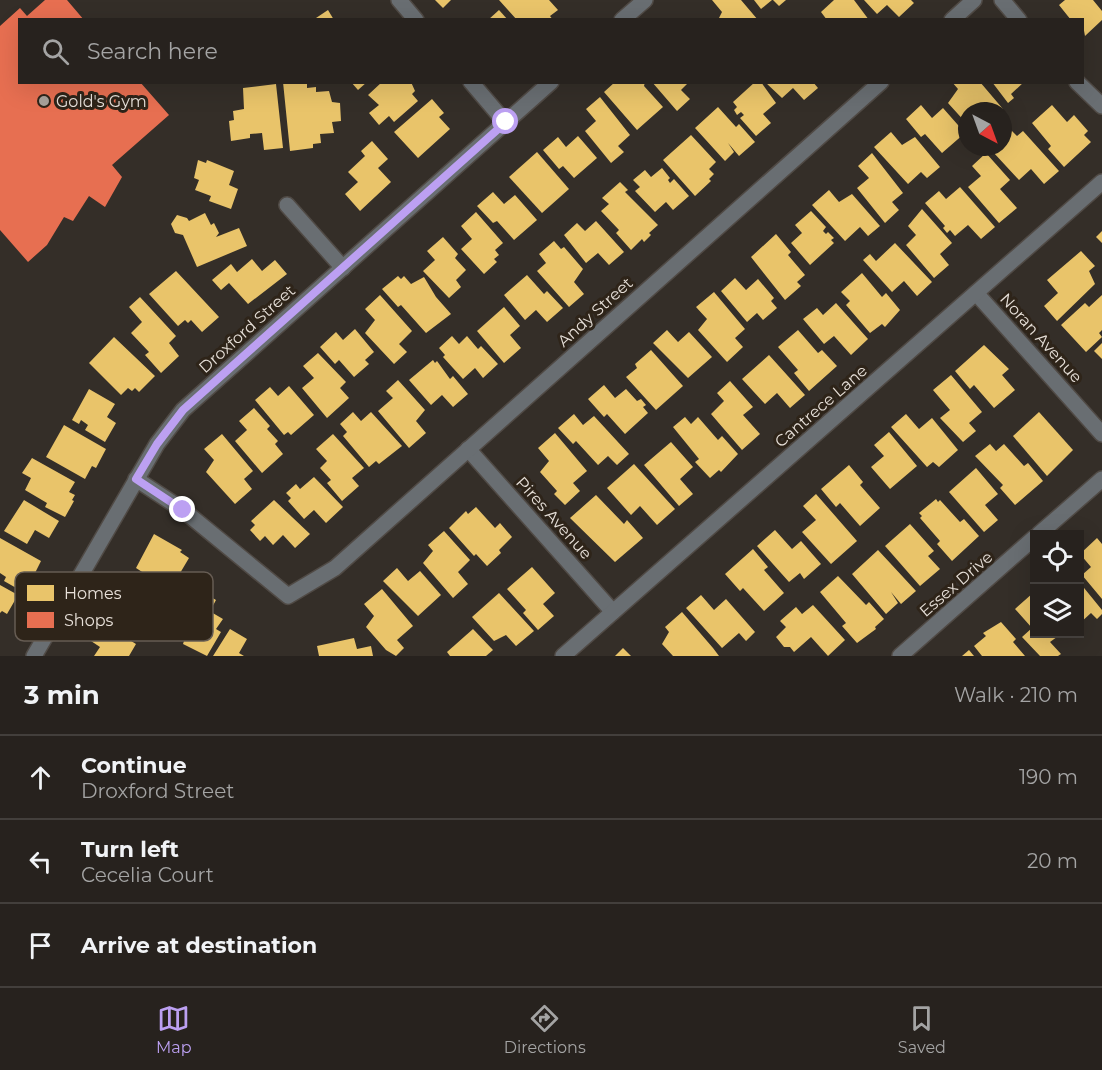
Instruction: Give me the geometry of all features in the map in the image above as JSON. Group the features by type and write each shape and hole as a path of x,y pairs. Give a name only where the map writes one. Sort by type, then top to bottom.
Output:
{"street":[{"path":"399,0 414,18"},
{"path":"624,18 645,0"},
{"path":"954,18 974,0"},
{"path":"1002,0 1017,18"},
{"path":"473,84 506,122"},
{"name":"Droxford Street","path":"82,572 157,444 183,410 549,84"},
{"name":"Andy Street","path":"136,479 183,510 288,596 334,568 879,84"},
{"path":"1079,84 1102,106"},
{"name":"Cantrece Lane","path":"563,656 1102,182"},
{"path":"287,205 343,268"},
{"name":"Noran Avenue","path":"976,293 1102,434"},
{"name":"Pires Avenue","path":"468,449 613,612"},
{"path":"1044,530 1102,479"},
{"name":"Essex Drive","path":"900,656 1030,542"},
{"name":"Droxford Street","path":"34,656 43,641"}],"building: Homes":[{"path":"435,0 451,0 443,8"},
{"path":"499,0 549,0 558,10 550,16 552,18 515,18"},
{"path":"712,0 741,0 756,18 719,18 722,12"},
{"path":"754,0 772,0 761,9"},
{"path":"773,0 786,0 779,6"},
{"path":"834,0 854,0 868,18 826,18 821,12"},
{"path":"864,0 911,0 914,3 899,17 887,5 877,14"},
{"path":"1065,0 1093,0 1102,11 1102,20 1085,36 1084,18 1069,18 1059,5"},
{"path":"328,10 333,18 316,18"},
{"path":"499,10 506,18 490,18"},
{"path":"276,84 283,148 264,150 262,133 250,134 250,138 231,141 229,121 234,120 233,111 244,109 243,88"},
{"path":"283,84 307,84 307,88 316,87 316,92 329,91 332,102 340,103 341,121 332,122 334,133 320,134 321,143 313,144 313,148 290,151"},
{"path":"353,84 365,84 358,90"},
{"path":"380,84 412,84 415,91 412,94 418,101 394,122 389,116 379,125 369,113 379,105 368,95"},
{"path":"613,84 644,84 663,107 637,130 604,92"},
{"path":"654,84 687,84 681,90 690,99 677,111"},
{"path":"753,84 762,84 776,103 763,114 771,123 756,136 740,118 744,115 741,112 737,115 734,110 737,107 733,102"},
{"path":"767,84 815,84 818,88 804,100 793,88 782,98"},
{"path":"954,84 982,84 997,102 958,102 958,114 948,103 958,89"},
{"path":"994,84 1022,84 1011,94 1014,98 1007,102"},
{"path":"600,97 630,135 618,146 624,152 611,163 585,131 596,121 586,109"},
{"path":"432,99 444,113 439,117 450,129 418,158 394,132"},
{"path":"921,105 932,118 943,108 958,125 958,139 942,153 925,134 921,137 906,119"},
{"path":"1052,105 1067,122 1074,115 1088,131 1084,135 1091,142 1064,167 1048,149 1051,146 1032,123"},
{"path":"718,107 736,127 739,124 755,142 739,156 728,143 734,152 725,161 695,128"},
{"path":"1012,131 1017,136 1023,131 1059,171 1044,184 1031,169 1019,180 997,156 1012,156"},
{"path":"891,132 902,145 915,137 940,167 927,178 921,172 908,184 874,147"},
{"path":"691,135 716,162 709,169 714,174 709,179 711,181 695,196 663,160"},
{"path":"578,136 597,158 574,178 563,166 559,169 543,150 558,137 566,147"},
{"path":"372,141 388,159 378,168 391,182 360,211 345,194 358,182 348,172 365,156 361,151"},
{"path":"537,152 569,189 542,213 509,177"},
{"path":"872,153 903,193 892,202 899,210 885,223 857,188 869,178 858,166"},
{"path":"983,156 989,156 1010,180 1000,189 1017,208 999,223 968,187 981,176 972,166"},
{"path":"198,160 206,163 207,160 234,171 229,185 238,189 231,209 209,201 211,196 195,190 199,180 194,178"},
{"path":"662,168 670,178 668,180 670,183 674,179 689,196 673,210 666,202 655,212 635,191 640,187 633,180 645,170 651,177"},
{"path":"620,182 628,190 625,192 658,225 649,233 651,235 644,242 642,239 631,250 616,233 619,230 601,211 609,204 602,198"},
{"path":"960,187 995,227 981,239 968,225 955,236 950,230 947,233 943,228 945,226 925,203 939,191 946,199"},
{"path":"829,190 839,202 852,194 880,226 868,236 860,227 845,241 812,205"},
{"path":"493,192 504,204 515,195 537,220 514,240 497,221 493,223 477,206"},
{"path":"922,209 952,243 940,254 949,265 934,278 906,245 916,235 908,226"},
{"path":"811,211 826,227 823,231 826,234 828,232 834,238 831,240 834,243 810,265 791,243 802,233 795,225"},
{"path":"476,212 503,243 495,250 499,255 494,259 497,262 484,274 461,249 472,239 461,226"},
{"path":"205,213 211,225 214,223 219,233 216,237 239,228 247,246 197,267 183,235 175,233 171,224 177,215 189,221"},
{"path":"596,221 624,252 609,265 598,253 586,263 564,235 577,223 585,231"},
{"path":"1102,231 1102,243 1096,237"},
{"path":"776,234 791,252 788,255 805,275 797,282 801,286 785,300 751,257"},
{"path":"443,237 458,254 455,258 466,270 456,280 461,287 449,298 423,271 435,260 427,251"},
{"path":"554,241 561,249 564,247 583,269 574,282 584,294 569,307 537,271 546,263 539,254"},
{"path":"895,243 932,282 917,296 904,281 892,292 863,260 870,254 876,261"},
{"path":"1081,251 1095,266 1089,271 1095,284 1057,321 1044,306 1058,293 1047,280"},
{"path":"252,259 262,271 275,260 287,274 248,304 229,283 221,290 212,280 231,264 237,272"},
{"path":"176,271 219,317 202,332 191,320 188,323 185,320 178,326 149,294"},
{"path":"862,273 882,297 886,293 900,310 885,327 882,324 870,333 846,305 850,301 841,292"},
{"path":"527,275 544,294 547,291 563,308 547,322 536,310 525,320 504,295"},
{"path":"398,276 401,279 404,276 411,284 424,277 436,297 451,314 426,333 401,305 398,307 382,289"},
{"path":"735,278 746,290 758,279 774,298 771,301 777,308 763,320 757,313 747,322 721,291"},
{"path":"714,292 745,329 735,338 743,347 727,362 698,330 707,319 696,307"},
{"path":"380,295 412,331 399,344 407,352 394,364 365,333 375,320 365,309"},
{"path":"1102,295 1102,330 1099,333 1102,337 1086,352 1061,325 1085,303 1089,307"},
{"path":"140,297 176,336 169,343 179,356 161,373 145,355 149,352 131,333 142,322 129,307"},
{"path":"836,303 868,339 851,355 834,336 824,344 803,319 817,308 823,315"},
{"path":"504,307 520,326 510,335 521,348 504,363 477,331"},
{"path":"355,329 374,352 365,360 369,364 354,377 339,360 335,364 320,347 336,332 343,340"},
{"path":"667,330 678,342 689,332 712,357 688,378 653,343"},
{"path":"798,330 818,353 822,350 837,366 809,391 794,373 798,370 778,347"},
{"path":"452,336 459,344 467,336 478,349 481,346 498,364 483,378 475,368 463,379 443,357 445,355 439,348"},
{"path":"114,337 155,376 139,392 135,388 132,391 128,388 121,395 89,363"},
{"path":"1102,343 1102,359 1094,351"},
{"path":"984,345 1009,369 1002,375 1015,390 994,408 974,385 970,389 955,371"},
{"path":"651,350 683,386 656,410 626,377 637,368 635,364"},
{"path":"318,353 346,382 340,388 349,398 327,418 302,388 314,378 303,366"},
{"path":"769,355 805,395 790,408 777,393 765,404 742,379"},
{"path":"433,360 435,363 437,361 450,379 453,376 468,394 453,407 442,395 431,405 409,380"},
{"path":"951,375 982,412 969,423 976,431 963,442 940,418 950,410 933,390"},
{"path":"398,380 425,410 416,421 426,433 409,448 378,411 393,398 386,391"},
{"path":"730,381 753,407 743,415 760,434 742,450 711,414 724,401 717,393"},
{"path":"604,385 615,398 626,389 637,401 641,399 646,405 643,407 648,413 625,434 607,414 604,417 588,399"},
{"path":"289,386 314,415 291,435 288,432 284,435 255,400 270,387 278,396"},
{"path":"89,389 115,404 107,417 116,423 105,442 85,430 88,425 81,420 79,424 72,420"},
{"path":"254,408 270,426 267,429 278,441 275,444 283,454 262,473 235,441 247,430 239,421"},
{"path":"353,412 361,421 371,412 402,446 379,464 376,461 369,467 343,436 347,432 340,424"},
{"path":"1039,412 1073,450 1047,476 1013,436"},
{"path":"574,414 583,425 594,416 629,454 617,465 608,456 598,465 576,441 573,444 558,428"},
{"path":"906,414 919,429 932,418 958,450 939,467 933,462 927,467 891,427"},
{"path":"685,417 691,424 698,417 718,440 722,436 738,454 721,472 719,470 710,478 695,462 699,459 673,427"},
{"path":"64,425 106,449 96,468 92,466 85,479 46,457"},
{"path":"889,432 917,466 890,489 871,467 884,456 874,445"},
{"path":"555,433 587,471 573,483 580,491 565,505 554,494 557,491 540,472 549,461 538,448"},
{"path":"222,434 253,471 244,479 252,489 235,504 206,472 214,460 204,449"},
{"path":"333,434 364,468 352,478 359,486 342,501 327,483 331,480 320,468 327,461 316,449"},
{"path":"671,442 693,467 680,479 693,494 679,506 644,465"},
{"path":"990,444 996,451 1004,444 1024,466 1028,463 1043,481 1015,505 1000,488 1003,485 975,456"},
{"path":"32,458 75,482 69,492 75,495 72,500 74,501 65,517 45,507 47,503 25,490 31,478 22,473"},
{"path":"634,464 675,509 657,525 640,506 631,515 607,488"},
{"path":"849,465 863,482 860,485 880,508 860,526 840,503 836,507 821,489"},
{"path":"976,468 998,494 985,505 998,520 984,532 949,492"},
{"path":"314,477 343,507 326,523 314,510 304,519 288,501 291,498 286,493 296,484 300,489"},
{"path":"816,494 857,541 831,564 802,532 816,520 803,506"},
{"path":"596,495 624,524 627,520 643,538 615,562 570,518"},
{"path":"936,499 938,502 940,500 960,522 964,519 979,536 952,561 937,544 940,541 920,518 922,516 919,513"},
{"path":"24,500 59,521 49,538 35,530 27,544 4,531"},
{"path":"274,500 310,534 295,548 283,535 273,545 265,536 260,541 250,530 255,525 251,521"},
{"path":"476,507 495,528 500,523 512,537 499,550 501,553 487,566 476,554 474,556 449,528 466,511 468,514"},
{"path":"910,524 934,551 928,556 940,569 920,586 885,546"},
{"path":"775,530 792,549 801,541 821,564 804,579 800,573 789,582 757,546"},
{"path":"444,531 470,560 458,572 468,584 453,598 423,563 433,551 428,545"},
{"path":"154,534 182,550 180,552 189,558 181,572 142,572 136,568"},
{"path":"0,538 41,561 36,572 15,572 15,587 4,581 6,577 0,573"},
{"path":"1097,538 1102,544 1102,599 1084,577 1084,573 1091,567 1084,559 1084,550"},
{"path":"753,549 768,567 764,570 784,593 764,611 743,588 740,591 725,574"},
{"path":"878,550 916,591 901,604 891,592 898,603 886,614 852,574"},
{"path":"532,567 555,593 543,604 554,616 538,630 523,613 526,610 507,589"},
{"path":"397,568 408,581 420,571 441,595 418,616 383,581"},
{"path":"838,576 866,605 869,602 884,619 875,627 876,629 857,643 842,626 846,623 820,592"},
{"path":"0,585 15,593 15,600 7,614 2,611 0,613"},
{"path":"1084,588 1102,610 1102,614 1097,619 1091,613 1084,619"},
{"path":"382,589 413,626 397,640 404,648 396,656 386,650 366,627 374,616 364,604"},
{"path":"499,593 534,631 516,646 506,635 494,641 472,617"},
{"path":"701,595 714,610 726,599 755,632 746,641 739,633 722,648 686,608"},
{"path":"1030,596 1030,626 1015,609"},
{"path":"813,605 845,640 828,656 811,637 794,652 790,647 784,647 776,637 786,627 780,621 796,607 802,614"},
{"path":"682,612 719,656 673,656 662,644 669,632 665,627"},
{"path":"213,613 223,619 216,629 221,632 207,656 183,644 184,641 213,641"},
{"path":"1001,622 1016,639 1013,642 1025,656 982,656 974,646 986,636 983,633"},
{"path":"230,629 247,639 239,653 244,656 213,656"},
{"path":"473,629 493,650 486,656 450,656 447,652"},
{"path":"1030,630 1030,638 1056,638 1050,642 1061,654 1040,656 1022,637"},
{"path":"354,638 357,649 371,646 373,656 319,656 317,646"},
{"path":"91,641 131,641 136,644 129,656 94,656 100,647"},
{"path":"623,648 631,656 615,656"},
{"path":"969,650 974,656 962,656"}],"building: Shops":[{"path":"45,0 67,0 82,18 18,18 18,84 142,84 169,115 112,165 122,177 105,207 89,196 73,221 64,217 47,245 28,262 0,230 0,26 20,8 27,16"}],"place":[{"name":"Gold's Gym","path":"44,101"}],"route":[{"path":"183,510 136,479 157,444 183,410 506,122"}]}
